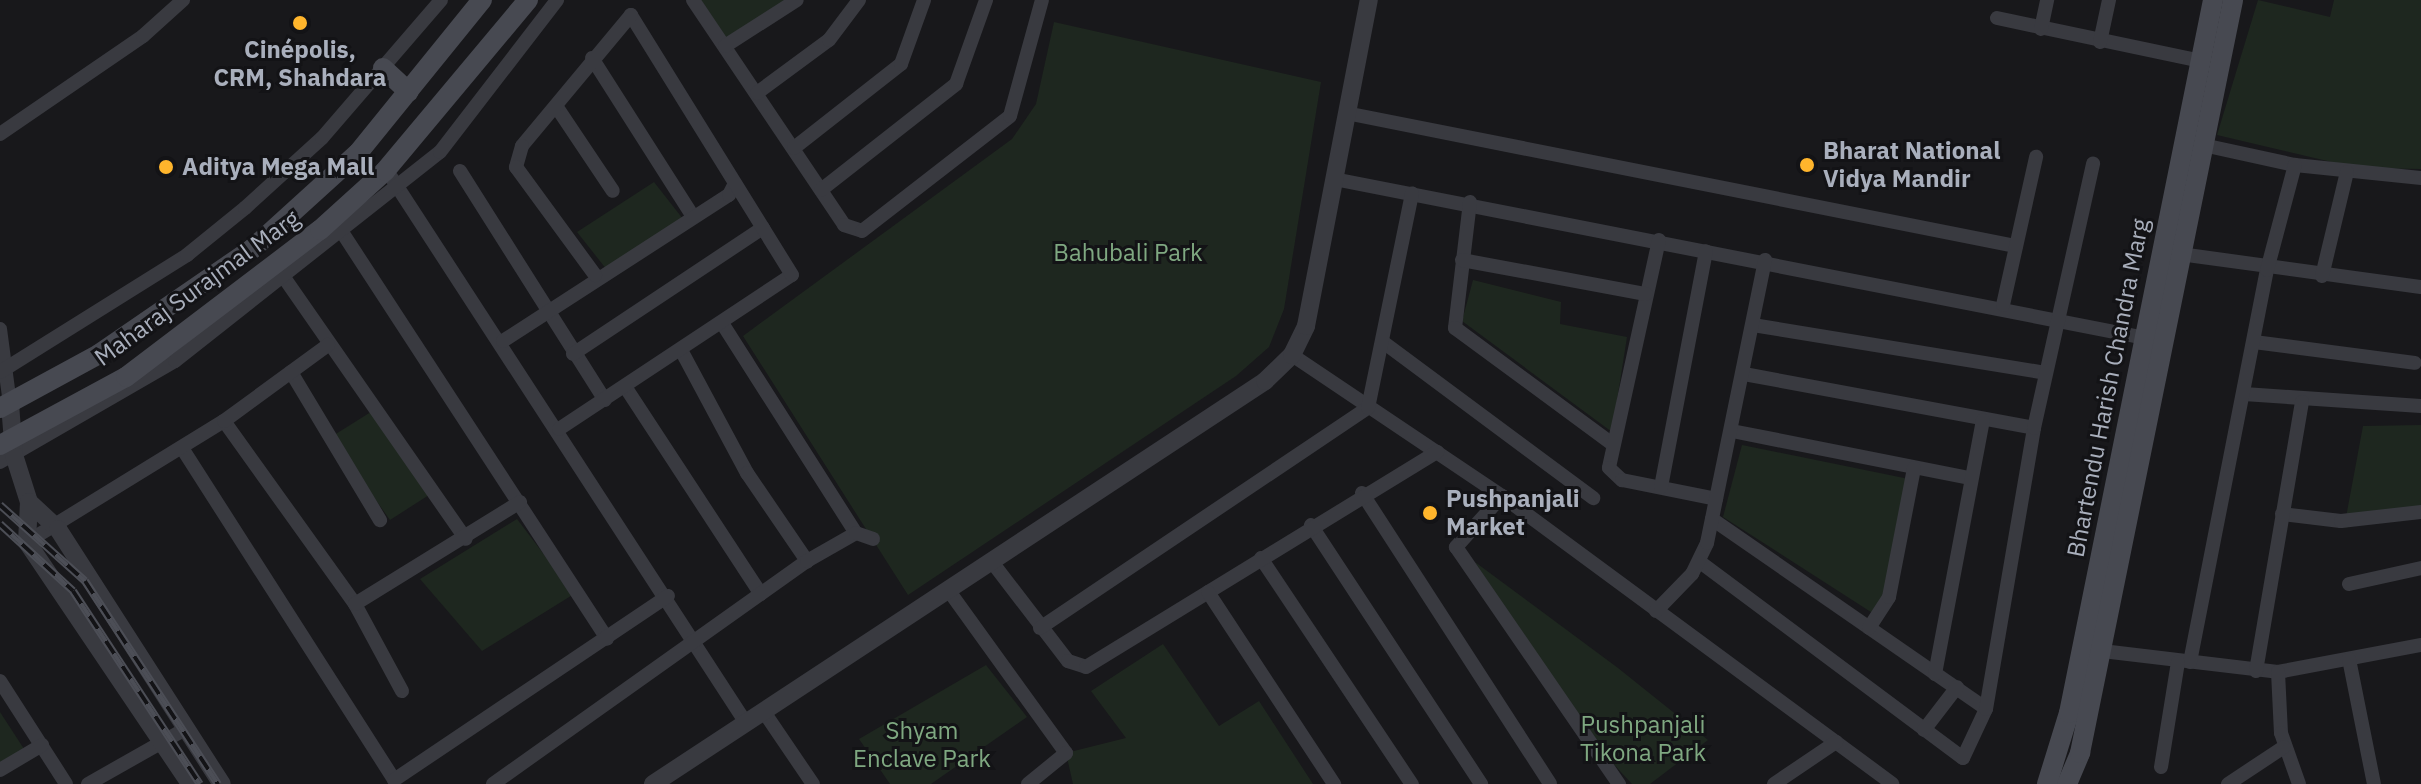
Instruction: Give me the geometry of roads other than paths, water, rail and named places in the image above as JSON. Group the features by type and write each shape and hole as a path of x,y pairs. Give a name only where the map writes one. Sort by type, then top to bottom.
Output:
{"main road":[{"name":"Maharaj Surajmal Marg","path":"5,406 99,354 252,249 358,153 482,0"},
{"name":"Maharaj Surajmal Marg","path":"6,449 126,377 243,293 390,177 528,0"},
{"name":"Bhartendu Harish Chandra Marg","path":"2067,784 2145,338 2213,0"},
{"name":"Bhartendu Harish Chandra Marg","path":"2047,784 2091,649 2180,254 2233,0"},
{"path":"383,68 409,92"}],"street":[{"path":"0,134 143,36 183,0"},
{"path":"2,370 187,255 322,138 441,0"},
{"path":"6,449 175,361 340,229 390,177 449,143 557,0"},
{"path":"693,0 844,225 871,229 1010,116 1042,0"},
{"path":"725,46 797,0"},
{"path":"757,93 829,40 859,0"},
{"path":"794,148 901,64 924,0"},
{"path":"821,190 956,84 986,0"},
{"path":"653,784 1265,381 1292,355 1306,326 1369,0"},
{"path":"2041,29 2047,0"},
{"path":"2100,42 2109,0"},
{"path":"559,429 626,388 792,275 735,183 726,159 631,15 592,58 522,146 516,167 595,275"},
{"path":"1997,18 2201,61"},
{"path":"592,58 692,215"},
{"path":"556,106 613,191"},
{"path":"1346,113 2016,246"},
{"path":"2203,145 2295,165 2421,178"},
{"path":"2003,305 2036,157"},
{"path":"1700,562 1963,758 1986,709 2034,428 2045,373 2062,320 2093,164"},
{"path":"2161,767 2244,394 2267,270 2295,165"},
{"path":"460,171 573,354 605,400"},
{"path":"2322,276 2347,172"},
{"path":"390,177 503,341 698,642 746,723"},
{"path":"1334,179 1470,202 1706,251 2003,305 2145,338"},
{"path":"503,341 595,275 729,195 735,183"},
{"path":"1040,628 1368,408 1412,193"},
{"path":"1470,202 1455,328 1611,443"},
{"path":"573,354 763,228"},
{"path":"340,229 607,639"},
{"path":"1659,240 1611,443 1610,474 1716,499"},
{"path":"1661,487 1706,251"},
{"path":"2180,254 2267,270 2421,287"},
{"path":"1462,260 1646,294"},
{"path":"1656,611 1700,562 1732,431 1765,260"},
{"path":"283,276 328,345 466,539"},
{"path":"722,323 856,533 873,539"},
{"path":"1753,325 2045,373"},
{"path":"0,329 6,449 29,502 58,529 222,784"},
{"path":"1383,342 1593,498"},
{"path":"2254,342 2415,363"},
{"path":"27,542 58,529 224,421 328,345"},
{"path":"681,350 747,473 807,561"},
{"path":"1292,355 1502,496 1892,784"},
{"path":"291,372 380,520"},
{"path":"1744,374 2034,428"},
{"path":"626,388 761,594"},
{"path":"2244,394 2302,402 2421,406"},
{"path":"2256,671 2302,402"},
{"path":"1935,674 1969,478 1983,420"},
{"path":"224,421 355,604 402,691"},
{"path":"1732,431 1969,478"},
{"path":"182,448 394,780 668,596"},
{"path":"992,562 1068,661 1086,667 1362,493 1437,452"},
{"path":"1869,628 1889,597 1914,468"},
{"path":"1362,493 1550,784"},
{"path":"1502,496 1456,547 1619,784"},
{"path":"29,502 27,542 190,784"},
{"path":"355,604 466,539 520,502"},
{"path":"2282,514 2341,521 2421,512"},
{"path":"1712,519 1986,709"},
{"path":"1311,525 1481,784"},
{"path":"493,784 698,642 807,561 856,533"},
{"path":"1261,558 1412,784"},
{"path":"2349,584 2421,568"},
{"path":"949,591 1066,753 1028,784"},
{"path":"1208,592 1334,784"},
{"path":"2091,649 2278,672 2421,645"},
{"path":"2349,659 2374,784"},
{"path":"2278,672 2284,747 2299,784"},
{"path":"0,681 66,784"},
{"path":"1924,730 1957,687"},
{"path":"764,712 813,784"},
{"path":"88,784 187,728"},
{"path":"1774,784 1836,742"},
{"path":"0,770 42,745"},
{"path":"2228,784 2284,747"}],"railway":[{"path":"0,505 85,581 218,784"},
{"path":"0,524 73,591 200,784"}],"place":[{"name":"Cinépolis, CRM, Shahdara","path":"300,23"},
{"name":"Bharat National Vidya Mandir","path":"1807,165"},
{"name":"Aditya Mega Mall","path":"166,167"},
{"name":"Pushpanjali Market","path":"1430,513"}],"park label":[{"name":"Bahubali Park","path":"1128,253"},
{"name":"Pushpanjali Tikona Park","path":"1643,739"},
{"name":"Shyam Enclave Park","path":"922,745"}]}
